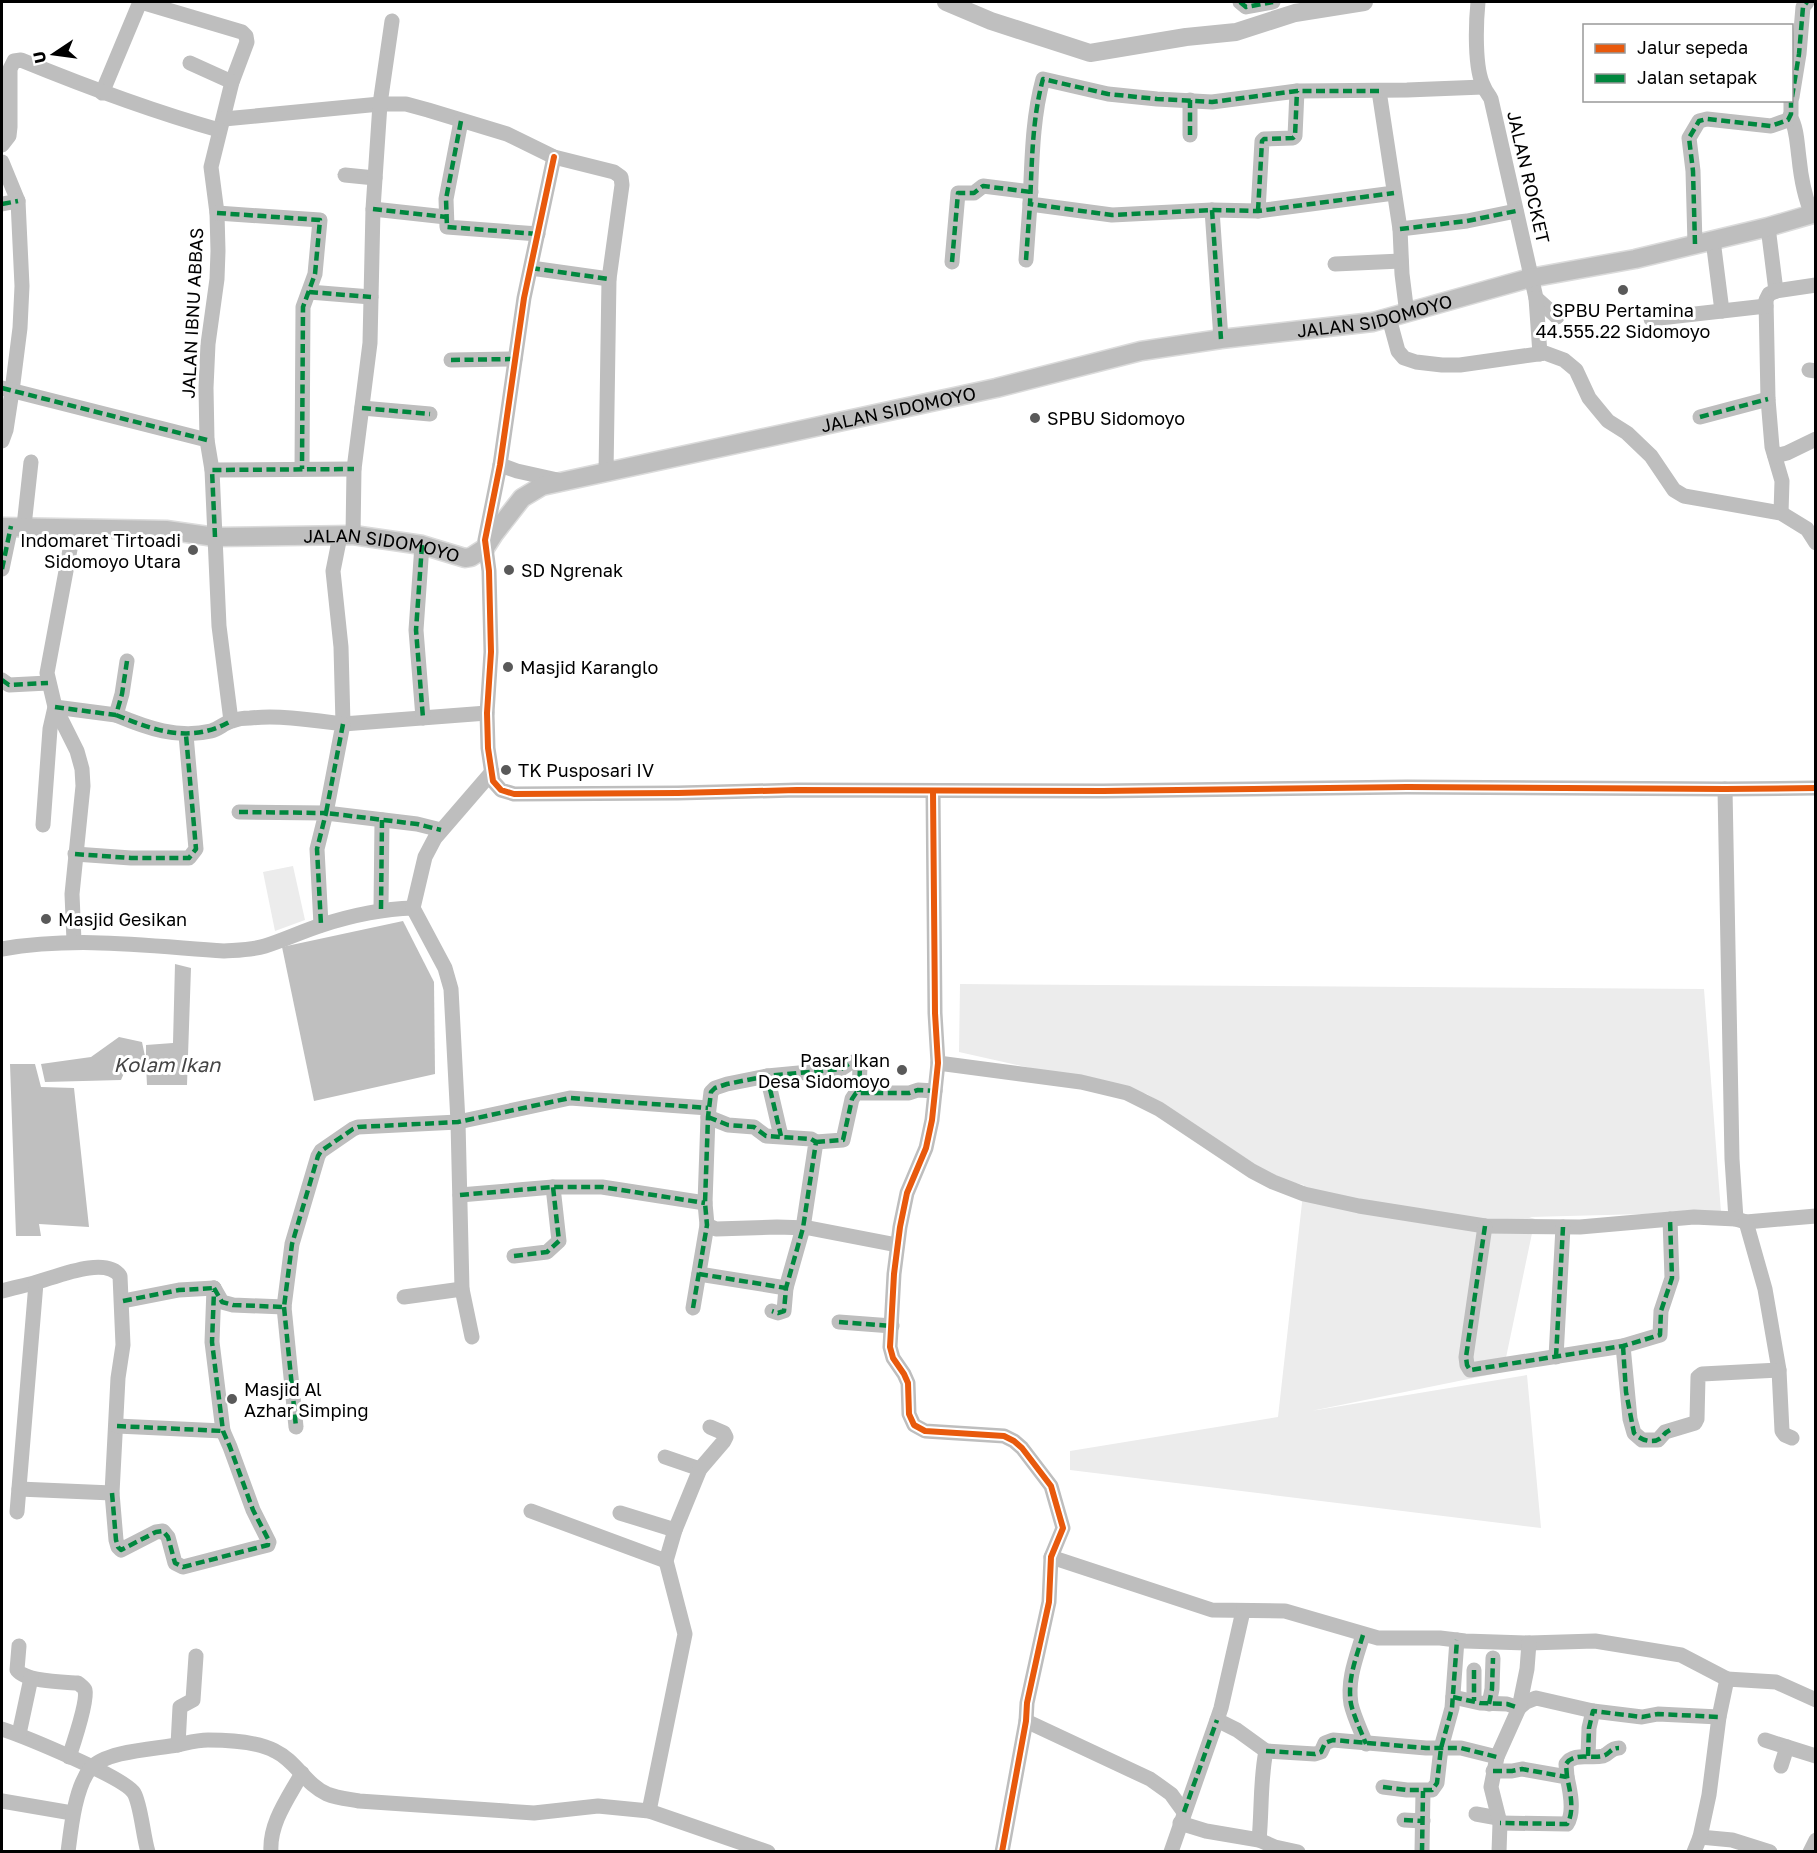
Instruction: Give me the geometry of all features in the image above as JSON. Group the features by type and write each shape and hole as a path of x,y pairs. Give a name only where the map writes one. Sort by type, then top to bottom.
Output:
{"main road":[{"name":"JALAN SIDOMOYO","path":"12,526 166,530 215,537 347,536 422,545 465,558 471,557 485,548 522,498 542,486 996,388 1141,351 1389,318 1533,278 1635,259 1768,227 1814,213"}],"street":[{"path":"102,93 140,2"},
{"name":"JALAN IBNU ABBAS","path":"140,2 237,30 246,36 247,42 232,82 211,167 217,213 217,279 206,377 207,440 212,470 219,626 231,721"},
{"path":"1240,2 1246,7 1273,2"},
{"name":"JALAN ROCKET","path":"1478,2 1477,55 1483,87 1491,99 1533,278 1540,354"},
{"path":"1793,92 1803,7 1807,2"},
{"path":"321,925 317,849 343,724 341,647 333,571 347,536 370,343 375,178 380,104 392,21"},
{"path":"2,146 9,136 10,69 14,61 21,60 159,113 222,124 380,104 406,104 507,134 554,157 614,172 621,177 622,184 609,279 606,473"},
{"path":"190,63 232,82"},
{"path":"1026,260 1037,113 1043,79 1108,94 1212,102 1297,91 1483,87"},
{"path":"1258,211 1262,141 1293,138 1297,91"},
{"path":"1379,91 1400,229 1407,314"},
{"path":"1190,100 1190,135"},
{"path":"1791,104 1802,181 1814,213"},
{"path":"1722,310 1704,242 1689,138 1699,121 1707,118 1771,126 1788,120 1791,104"},
{"path":"461,121 446,199 447,227 538,234"},
{"path":"554,157 524,298 500,465 486,532 491,652 487,713 488,748 493,781 501,790 514,794 1407,787 1815,788"},
{"path":"2,162 22,286 20,328 6,389 6,430 2,441"},
{"path":"345,175 375,178"},
{"path":"952,262 958,193 974,193 983,186 1112,215 1212,210 1258,211 1394,193"},
{"path":"374,209 446,217"},
{"path":"1212,210 1221,339"},
{"path":"1400,229 1516,211"},
{"path":"217,213 320,220 315,274 303,307 302,469"},
{"path":"1768,227 1776,291"},
{"path":"1335,264 1401,261"},
{"path":"531,268 609,279"},
{"path":"1780,513 1782,481 1772,447 1768,399 1766,306 1768,294 1815,285"},
{"path":"309,292 371,297"},
{"path":"1536,298 1557,317"},
{"path":"1651,319 1766,306"},
{"path":"1389,318 1398,351 1404,358 1416,362 1460,365 1545,353 1564,360 1576,370 1589,398 1608,421 1628,433 1651,456 1674,490 1684,495 1780,513 1807,530 1815,543"},
{"path":"451,360 515,359"},
{"path":"6,389 207,440"},
{"path":"1700,417 1768,399"},
{"path":"362,408 430,414"},
{"path":"1775,456 1787,453 1815,439"},
{"path":"2,569 31,462"},
{"path":"500,465 562,481"},
{"path":"212,470 354,469"},
{"path":"74,528 48,662 48,683 55,707 77,751 82,769 83,786 72,894 74,941"},
{"path":"422,545 416,630 423,718"},
{"path":"116,715 123,694 127,661"},
{"path":"2,680 9,685 48,683"},
{"path":"55,707 116,715 146,728 186,735 211,731 231,721 273,717 305,718 343,724 487,713"},
{"path":"44,825 50,729 55,707"},
{"path":"75,854 131,858 189,858 193,855 196,849 195,827 186,735"},
{"path":"472,1337 462,1289 458,1122 449,979 413,908 425,857 441,830 492,772"},
{"path":"1725,789 1731,1147 1741,1221 1765,1289 1779,1370 1782,1431 1792,1438"},
{"path":"933,791 935,1013 938,1063 926,1148 907,1194 897,1245 891,1352 908,1383 909,1414 914,1425 925,1431 1004,1436 1014,1441 1040,1469 1051,1486 1063,1528 1051,1557 1049,1602 1027,1703 1026,1721 1002,1851"},
{"path":"239,812 326,813 417,824 441,830"},
{"path":"381,909 382,820"},
{"path":"2,949 34,943 74,941 224,951 245,950 264,947 321,925 381,909 413,908"},
{"path":"296,1427 284,1307 292,1244 321,1151 358,1127 458,1122 570,1098 708,1113 728,1125 754,1127 766,1136 811,1139 816,1142 843,1140 852,1099 859,1092 860,1066 855,1062 848,1063 837,1070 767,1076 715,1088 711,1092 708,1113 705,1203 707,1225 693,1308"},
{"path":"938,1063 1081,1082 1127,1093 1159,1109 1252,1171 1304,1194 1359,1206 1485,1226 1563,1227 1694,1217 1741,1221 1815,1216"},
{"path":"767,1076 781,1136"},
{"path":"859,1092 935,1091"},
{"path":"772,1311 778,1313 784,1311 786,1288 803,1228 816,1142"},
{"path":"460,1195 553,1186 602,1187 705,1203"},
{"path":"514,1256 547,1252 559,1241 553,1186"},
{"path":"1485,1226 1467,1365 1470,1370 1623,1346 1658,1336 1661,1332 1661,1311 1672,1278 1670,1219"},
{"path":"707,1225 716,1229 803,1228 897,1245"},
{"path":"1556,1357 1563,1227"},
{"path":"2,1291 90,1267 112,1270 120,1276 123,1300 123,1345 118,1378 112,1493 116,1540 121,1550 163,1531 168,1537 175,1563 183,1567 268,1545 268,1539 253,1510 223,1431 212,1342 214,1288"},
{"path":"699,1274 786,1288"},
{"path":"17,1512 36,1283"},
{"path":"214,1288 222,1302 233,1305 284,1307"},
{"path":"123,1300 179,1290 214,1288"},
{"path":"404,1297 462,1289"},
{"path":"839,1322 892,1326"},
{"path":"1623,1346 1630,1419 1634,1433 1642,1440 1658,1440 1665,1432 1695,1423 1698,1377 1702,1374 1779,1370"},
{"path":"117,1426 223,1431"},
{"path":"649,1811 685,1634 666,1561 675,1530 700,1469 726,1437 724,1433 710,1427"},
{"path":"665,1457 700,1469"},
{"path":"19,1490 112,1493"},
{"path":"531,1511 666,1561"},
{"path":"620,1513 675,1530"},
{"path":"1051,1557 1212,1610 1285,1611 1378,1638 1440,1638 1529,1643 1595,1641 1681,1655 1727,1679 1776,1682 1815,1700"},
{"path":"1171,1851 1221,1708 1243,1611"},
{"path":"1363,1635 1352,1671 1351,1697 1353,1711 1366,1744"},
{"path":"1383,1787 1423,1791 1432,1790 1437,1783 1441,1748 1450,1718 1453,1697 1457,1640"},
{"path":"1499,1851 1499,1820 1491,1787 1495,1764 1518,1708 1527,1669 1529,1643"},
{"path":"19,1646 18,1672 31,1678 78,1683 84,1687 86,1692 69,1757"},
{"path":"178,1745 180,1707 193,1700 196,1656"},
{"path":"1480,1705 1492,1689 1493,1658"},
{"path":"1474,1670 1480,1705"},
{"path":"19,1734 31,1678"},
{"path":"1727,1679 1719,1717 1709,1795 1697,1844 1732,1840 1770,1851"},
{"path":"1453,1697 1480,1705 1507,1704 1518,1708"},
{"path":"1518,1708 1536,1698 1593,1711 1642,1717 1658,1714 1719,1717"},
{"path":"1588,1756 1588,1728 1593,1711"},
{"path":"1217,1720 1237,1730 1266,1751 1315,1754 1321,1752 1328,1741 1461,1748 1512,1771 1522,1769 1567,1777"},
{"path":"1026,1721 1150,1779 1171,1794 1182,1818 1206,1831 1259,1840 1274,1849 1298,1851"},
{"path":"2,1729 19,1734 69,1757 88,1773 127,1786 133,1792 148,1851"},
{"path":"68,1851 72,1813 88,1773 119,1754 208,1740 246,1743 274,1750 327,1794 358,1801 534,1813 598,1806 649,1811 768,1851"},
{"path":"1765,1740 1815,1756"},
{"path":"1476,1814 1499,1820 1569,1822 1570,1791 1567,1761 1573,1758 1603,1756 1614,1748 1619,1748"},
{"path":"1781,1766 1787,1748"},
{"path":"1259,1840 1263,1764 1266,1751"},
{"path":"271,1851 271,1838 277,1820 302,1773"},
{"path":"1422,1851 1423,1791"},
{"path":"2,1801 72,1813"},
{"path":"1404,1820 1423,1821"},
{"path":"1810,1851 1815,1840"}],"shaded area":[{"path":"293,866 305,920 275,931 263,872"},
{"path":"960,984 1704,989 1721,1212 1529,1217 1535,1219 1503,1372 1311,1411 1527,1375 1541,1528 1070,1470 1070,1451 1278,1417 1304,1185 1278,1179 1147,1094 959,1052"}],"water":[{"path":"403,921 434,982 435,1074 314,1101 282,947"},
{"name":"Kolam Ikan","path":"175,964 191,968 187,1085 147,1085 146,1066 127,1066 121,1080 45,1082 41,1064 91,1057 119,1037 142,1042 146,1061 146,1045 173,1043"},
{"path":"10,1064 35,1064 41,1087 74,1088 89,1227 39,1224 41,1236 16,1236"}],"waterway":[{"path":"946,2 991,21 1090,53 1186,37 1236,32 1295,13 1364,2"}],"marked path":[{"path":"1240,2 1246,7 1273,2"},
{"path":"1793,91 1803,7 1807,2"},
{"path":"1379,91 1297,91 1212,102 1108,94 1043,79 1035,125 1030,204 1112,215 1212,210 1258,211 1394,193"},
{"path":"1258,211 1262,141 1295,136 1297,91"},
{"path":"1190,100 1190,135"},
{"path":"1695,244 1693,171 1689,138 1699,121 1707,119 1771,126 1788,120 1791,114 1791,102"},
{"path":"461,121 446,199 447,227 538,234"},
{"path":"952,262 958,193 974,193 983,186 1031,192"},
{"path":"2,204 18,201"},
{"path":"1026,260 1030,204"},
{"path":"373,209 446,217"},
{"path":"1212,210 1221,339"},
{"path":"1400,229 1467,221 1516,211"},
{"path":"217,213 320,220 315,274 303,307 302,469"},
{"path":"531,268 609,279"},
{"path":"309,292 371,297"},
{"path":"451,360 515,359"},
{"path":"2,388 207,440"},
{"path":"1700,417 1768,399"},
{"path":"362,408 430,414"},
{"path":"215,537 212,470 354,469"},
{"path":"2,569 11,526"},
{"path":"422,545 416,630 423,718"},
{"path":"55,707 116,715 127,661"},
{"path":"2,680 9,685 48,683"},
{"path":"116,715 145,726 174,733 202,732 231,721"},
{"path":"343,724 326,813 417,824 441,830"},
{"path":"75,854 131,858 189,858 196,849 186,735"},
{"path":"239,812 326,813 317,849 321,925"},
{"path":"381,909 382,820"},
{"path":"693,1308 707,1225 705,1203 711,1092 727,1084 767,1076 841,1069 853,1062 860,1066 859,1092"},
{"path":"767,1076 781,1136"},
{"path":"816,1142 843,1140 852,1099 856,1093 935,1091"},
{"path":"214,1288 222,1302 233,1305 284,1307 292,1244 318,1156 321,1151 358,1127 458,1122 570,1098 708,1108"},
{"path":"708,1117 728,1125 754,1127 766,1136 811,1139 816,1142 803,1228 786,1288 784,1311 778,1313 772,1311"},
{"path":"460,1195 553,1187 602,1187 705,1203"},
{"path":"514,1256 547,1252 559,1241 553,1187"},
{"path":"1485,1226 1466,1357 1470,1370 1623,1346 1660,1335 1661,1311 1672,1278 1670,1219"},
{"path":"1556,1357 1563,1227"},
{"path":"699,1274 786,1288"},
{"path":"123,1301 179,1290 214,1288"},
{"path":"112,1493 116,1540 121,1550 156,1532 163,1531 168,1537 175,1563 183,1567 268,1545 268,1539 253,1510 223,1431 212,1342 214,1291"},
{"path":"284,1307 296,1427"},
{"path":"839,1322 892,1326"},
{"path":"1623,1346 1626,1392 1634,1433 1640,1438 1655,1441 1670,1430"},
{"path":"117,1426 223,1431"},
{"path":"1363,1635 1353,1669 1350,1695 1354,1714 1366,1744"},
{"path":"1383,1787 1432,1790 1437,1783 1441,1748 1452,1708 1457,1640"},
{"path":"1489,1704 1493,1658"},
{"path":"1474,1670 1474,1701"},
{"path":"1453,1697 1480,1703 1507,1704 1519,1708"},
{"path":"1588,1756 1589,1728 1593,1711 1642,1717 1658,1714 1719,1717"},
{"path":"1184,1812 1217,1720"},
{"path":"1266,1751 1315,1754 1321,1752 1325,1743 1333,1740 1426,1748 1461,1748 1497,1757"},
{"path":"1567,1777 1566,1764 1569,1760 1603,1756 1619,1748"},
{"path":"1493,1771 1522,1769 1567,1777 1570,1794 1571,1813 1567,1824 1500,1823"},
{"path":"1422,1852 1423,1791"},
{"path":"1404,1820 1423,1821"}],"cycle path":[{"path":"554,157 524,298 500,465 485,540 489,571 491,652 487,713 488,748 493,781 501,790 514,794 1407,787 1816,788"},
{"path":"933,791 935,1013 938,1063 932,1120 926,1148 907,1193 900,1227 894,1274 890,1347 893,1358 908,1383 909,1414 914,1425 925,1431 1004,1436 1014,1441 1051,1486 1063,1528 1051,1557 1049,1602 1027,1703 1026,1721 1002,1852"}],"place":[{"name":"SPBU Pertamina 44.555.22 Sidomoyo","path":"1623,290"},
{"name":"SPBU Sidomoyo","path":"1035,418"},
{"name":"Indomaret Tirtoadi Sidomoyo Utara","path":"193,550"},
{"name":"SD Ngrenak","path":"509,570"},
{"name":"Masjid Karanglo","path":"508,667"},
{"name":"TK Pusposari IV","path":"506,770"},
{"name":"Masjid Gesikan","path":"46,919"},
{"name":"Pasar Ikan Desa Sidomoyo","path":"902,1070"},
{"name":"Masjid Al Azhar Simping","path":"232,1399"}]}
